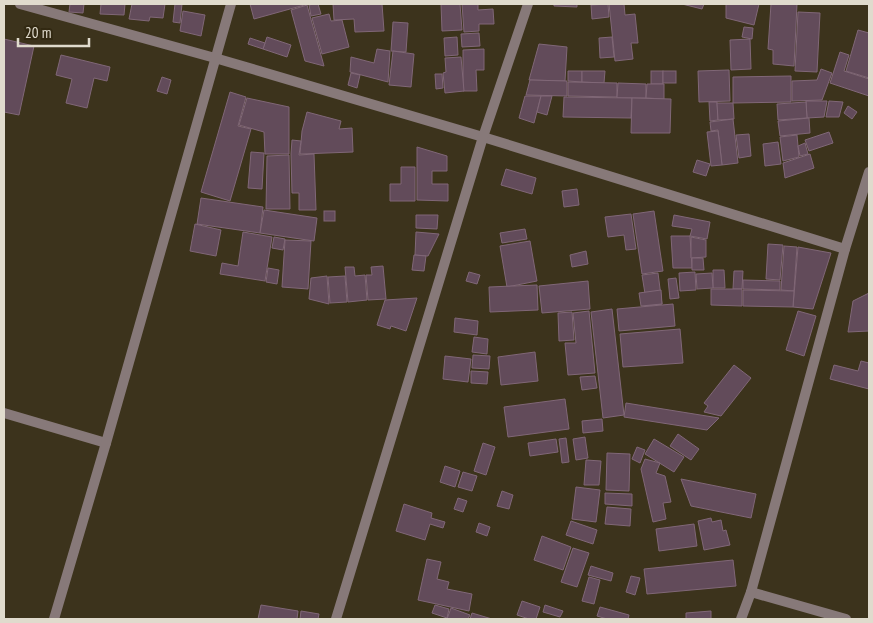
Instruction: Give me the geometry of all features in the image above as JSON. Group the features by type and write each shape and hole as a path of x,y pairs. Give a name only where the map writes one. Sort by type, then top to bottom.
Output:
{"street":[{"path":"20,4 215,58 483,137 845,249"},
{"path":"54,619 231,4"},
{"path":"336,619 483,137 528,4"},
{"path":"742,619 845,249 869,172"},
{"path":"4,413 106,442"},
{"path":"751,592 846,619"}],"building":[{"path":"70,4 84,4 83,13 69,12"},
{"path":"101,4 125,4 124,15 100,14"},
{"path":"132,4 165,4 163,18 150,17 149,21 129,19"},
{"path":"175,4 182,4 180,23 173,22"},
{"path":"250,4 308,4 254,19"},
{"path":"318,4 321,14 311,16 309,5"},
{"path":"333,4 382,4 384,31 355,32 354,19 334,20"},
{"path":"441,4 460,4 462,30 442,31"},
{"path":"462,4 478,4 478,10 493,9 494,24 479,24 479,31 464,32"},
{"path":"554,4 577,4 577,7 554,6"},
{"path":"608,4 609,17 592,19 591,5"},
{"path":"609,4 624,4 625,15 635,14 638,43 631,43 633,59 615,61"},
{"path":"682,4 704,4 702,9"},
{"path":"726,4 759,4 754,25 726,18"},
{"path":"771,4 797,4 794,66 773,64 773,50 768,49"},
{"path":"307,5 324,66 305,61 291,10"},
{"path":"183,11 205,15 201,36 180,31"},
{"path":"798,12 820,13 817,72 795,71"},
{"path":"329,14 331,21 342,20 349,47 322,54 312,18"},
{"path":"393,22 408,23 406,52 391,51"},
{"path":"744,27 753,28 752,39 742,37"},
{"path":"858,30 869,33 869,78 846,71"},
{"path":"479,33 480,46 462,47 461,34"},
{"path":"267,37 291,45 287,57 263,49"},
{"path":"457,37 458,55 445,56 444,38"},
{"path":"612,37 614,57 600,58 599,38"},
{"path":"250,38 265,43 263,49 248,44"},
{"path":"4,39 34,46 19,115 4,112"},
{"path":"750,39 751,69 731,70 730,40"},
{"path":"539,44 567,47 565,81 529,80"},
{"path":"377,49 390,51 388,82 350,72 351,57 374,63"},
{"path":"484,49 484,70 476,70 477,91 463,91 463,50"},
{"path":"393,51 414,54 411,87 389,85"},
{"path":"840,52 849,55 844,71 869,79 869,96 830,83"},
{"path":"61,55 110,67 107,81 94,78 87,108 66,103 72,79 56,75"},
{"path":"461,57 464,91 445,93 443,73 446,72 445,58"},
{"path":"821,69 832,73 822,100 792,101 792,81 817,80"},
{"path":"729,70 730,101 699,102 698,71"},
{"path":"568,71 582,71 582,82 568,81"},
{"path":"582,71 605,71 604,83 582,82"},
{"path":"651,71 663,71 663,84 651,84"},
{"path":"663,71 676,71 676,83 663,83"},
{"path":"351,73 360,75 357,88 348,85"},
{"path":"435,74 442,74 443,88 436,89"},
{"path":"791,76 791,102 733,103 733,77"},
{"path":"162,77 171,80 167,94 157,91"},
{"path":"530,80 567,81 567,96 526,95"},
{"path":"568,82 617,83 617,97 568,96"},
{"path":"618,83 646,84 646,98 617,98"},
{"path":"647,84 664,84 664,99 646,98"},
{"path":"230,92 246,97 238,126 251,129 230,201 201,192"},
{"path":"525,96 541,96 534,123 519,118"},
{"path":"541,96 552,96 547,115 537,112"},
{"path":"564,97 632,98 631,118 563,117"},
{"path":"247,98 289,107 289,154 265,154 264,132 239,125"},
{"path":"632,98 671,99 670,133 631,133"},
{"path":"806,101 827,101 824,117 807,118"},
{"path":"829,101 843,102 839,117 826,117"},
{"path":"709,102 717,102 718,120 710,121"},
{"path":"806,102 807,118 778,120 777,104"},
{"path":"717,103 733,103 734,119 718,120"},
{"path":"848,106 857,112 852,119 844,113"},
{"path":"307,112 341,121 339,129 352,128 353,152 300,154 302,131"},
{"path":"809,118 810,133 780,136 778,121"},
{"path":"733,119 738,163 722,165 718,130 711,131 710,122"},
{"path":"718,131 722,165 711,166 707,132"},
{"path":"829,132 833,143 809,151 805,140"},
{"path":"749,134 751,156 739,158 736,135"},
{"path":"797,135 799,157 783,161 780,137"},
{"path":"292,140 301,141 299,155 314,154 316,210 299,210 299,193 292,193"},
{"path":"778,142 781,164 765,166 763,144"},
{"path":"805,143 808,154 800,156 798,146"},
{"path":"417,147 447,156 447,171 432,171 432,184 448,184 448,201 417,200"},
{"path":"251,152 264,153 262,189 248,188"},
{"path":"810,154 814,168 785,178 783,163"},
{"path":"289,155 290,209 266,209 267,156"},
{"path":"697,160 710,164 706,176 693,172"},
{"path":"401,167 415,167 415,201 390,201 390,184 401,184"},
{"path":"506,169 536,178 532,194 501,185"},
{"path":"577,189 579,205 564,207 562,191"},
{"path":"201,198 263,207 260,233 197,224"},
{"path":"264,210 317,218 314,241 260,233"},
{"path":"324,211 335,211 335,221 324,221"},
{"path":"654,211 663,271 642,274 633,214"},
{"path":"631,214 636,249 626,250 624,235 608,237 605,217"},
{"path":"416,215 438,215 437,229 416,228"},
{"path":"674,215 710,222 707,239 690,236 692,229 672,226"},
{"path":"195,224 221,230 216,256 190,251"},
{"path":"525,229 527,239 502,243 500,233"},
{"path":"243,232 272,237 265,281 220,274 222,263 238,266"},
{"path":"416,232 439,234 428,256 415,255"},
{"path":"671,236 690,236 692,268 673,268"},
{"path":"274,237 285,239 283,250 272,248"},
{"path":"691,237 706,240 706,257 691,258"},
{"path":"285,240 311,241 308,289 282,287"},
{"path":"530,241 537,281 507,287 500,246"},
{"path":"768,244 783,245 780,280 766,279"},
{"path":"784,246 797,247 794,291 781,290"},
{"path":"798,247 831,253 813,309 793,307"},
{"path":"586,251 588,264 572,267 570,255"},
{"path":"414,255 426,256 424,271 412,270"},
{"path":"692,258 703,258 704,270 692,270"},
{"path":"383,266 386,299 368,300 366,275 372,275 371,267"},
{"path":"345,267 354,267 355,276 365,275 367,300 348,302"},
{"path":"268,268 279,270 277,284 266,282"},
{"path":"713,270 724,270 725,288 713,288"},
{"path":"734,271 743,271 742,289 733,289"},
{"path":"469,272 480,275 477,284 466,281"},
{"path":"695,272 696,290 680,291 679,273"},
{"path":"658,273 662,304 647,306 642,275"},
{"path":"712,273 713,288 697,289 696,274"},
{"path":"327,276 329,304 309,299 311,278"},
{"path":"345,276 347,302 330,303 328,277"},
{"path":"676,278 679,298 670,299 668,279"},
{"path":"743,280 780,281 780,290 743,289"},
{"path":"588,281 590,309 542,313 539,286"},
{"path":"537,285 538,310 490,312 489,287"},
{"path":"711,289 742,289 742,306 711,305"},
{"path":"661,290 662,304 641,306 639,293"},
{"path":"743,290 794,291 793,307 743,306"},
{"path":"869,293 869,331 848,332 853,301"},
{"path":"417,298 406,331 391,326 390,329 377,325 385,300"},
{"path":"673,304 675,326 619,331 617,309"},
{"path":"612,309 624,415 603,418 591,312"},
{"path":"589,311 595,373 568,375 565,343 576,343 573,313"},
{"path":"798,311 816,316 804,356 786,350"},
{"path":"572,312 574,340 559,341 558,313"},
{"path":"455,318 478,321 477,335 454,332"},
{"path":"680,329 683,363 623,367 620,334"},
{"path":"474,337 488,339 487,354 472,352"},
{"path":"535,352 538,381 501,385 498,357"},
{"path":"473,355 490,356 489,369 472,368"},
{"path":"445,356 471,359 468,382 443,379"},
{"path":"861,361 869,363 869,389 830,379 834,365 858,371"},
{"path":"734,365 751,378 721,416 704,412 708,406 704,403"},
{"path":"471,371 488,372 487,384 471,383"},
{"path":"595,376 597,388 582,390 580,377"},
{"path":"565,399 569,429 508,437 504,407"},
{"path":"626,403 719,418 707,430 624,417"},
{"path":"602,419 603,431 583,433 582,421"},
{"path":"678,434 699,449 691,460 670,446"},
{"path":"585,437 588,458 576,460 573,439"},
{"path":"566,438 569,462 562,463 559,439"},
{"path":"556,439 558,452 530,456 528,443"},
{"path":"654,439 684,457 674,472 645,454"},
{"path":"483,443 495,447 486,475 474,471"},
{"path":"637,447 645,450 640,463 632,459"},
{"path":"607,453 630,454 629,491 606,490"},
{"path":"645,459 660,463 656,473 665,476 671,502 663,503 666,519 653,522 641,469"},
{"path":"586,460 601,461 599,485 584,485"},
{"path":"445,466 460,471 455,487 440,482"},
{"path":"463,472 477,476 472,491 458,487"},
{"path":"681,479 756,494 751,518 691,506"},
{"path":"576,487 600,490 596,522 572,519"},
{"path":"502,491 513,495 509,509 497,506"},
{"path":"605,493 632,494 632,506 605,504"},
{"path":"458,498 467,501 463,512 454,509"},
{"path":"404,504 432,513 431,518 445,522 443,528 430,524 425,540 396,531"},
{"path":"607,507 631,509 630,526 605,524"},
{"path":"711,518 712,522 721,520 723,531 726,530 730,545 704,550 698,521"},
{"path":"571,521 597,530 593,544 566,535"},
{"path":"479,523 490,527 487,536 476,532"},
{"path":"694,524 697,546 659,551 656,529"},
{"path":"542,536 571,547 563,570 534,560"},
{"path":"573,548 589,553 577,587 561,582"},
{"path":"427,559 441,562 437,579 449,582 447,589 472,594 469,611 418,600"},
{"path":"733,560 736,586 647,594 644,569"},
{"path":"591,566 613,573 611,581 588,575"},
{"path":"631,576 640,578 635,595 626,592"},
{"path":"589,577 600,580 594,604 582,601"},
{"path":"522,601 540,607 536,619 517,615"},
{"path":"261,605 298,611 297,619 258,619"},
{"path":"435,605 449,609 447,618 432,613"},
{"path":"545,605 563,611 560,617 543,612"},
{"path":"600,607 629,615 628,619 607,619 597,616"},
{"path":"451,608 470,615 468,619 447,619"},
{"path":"301,611 319,614 318,619 300,619"},
{"path":"711,611 711,619 686,619 686,613"},
{"path":"472,613 492,619 470,619"}]}
